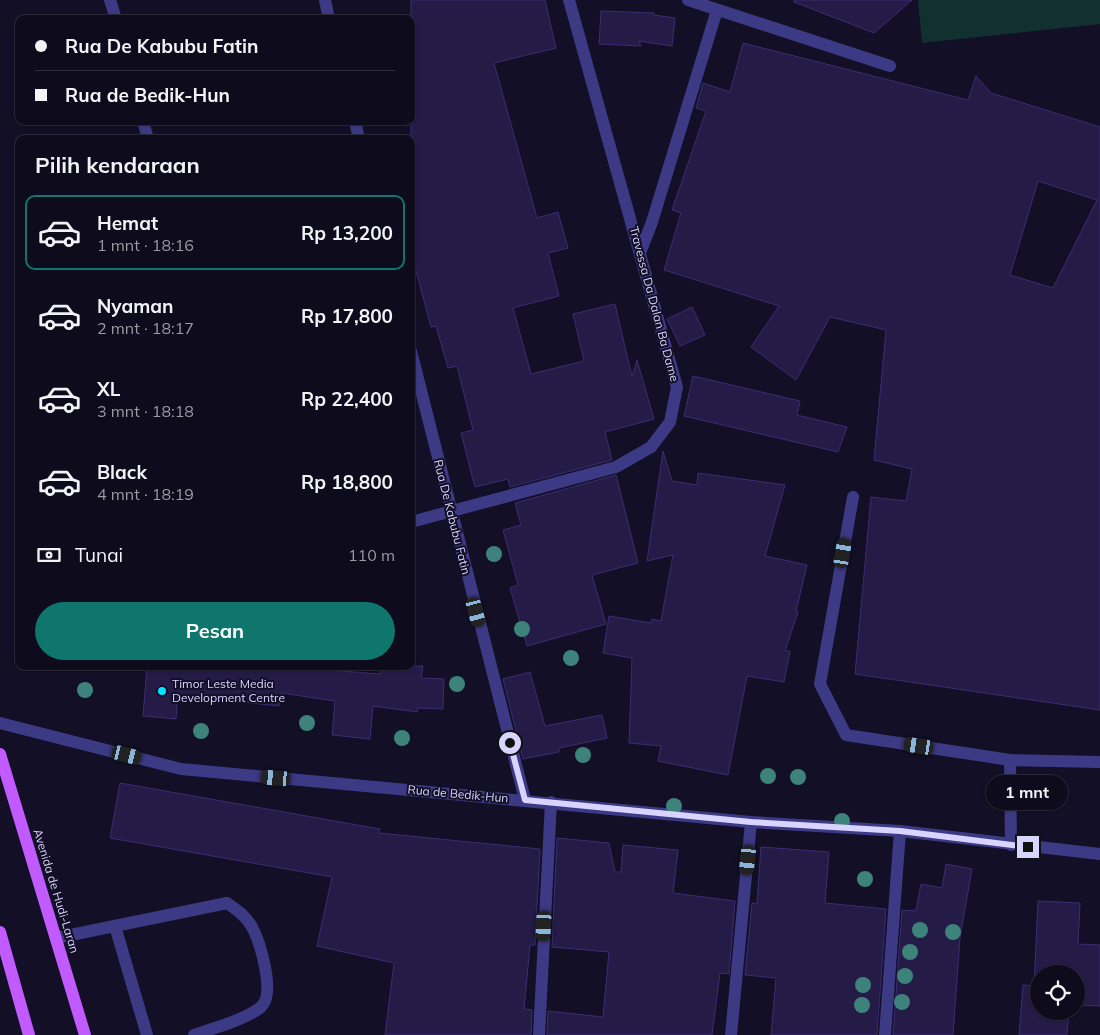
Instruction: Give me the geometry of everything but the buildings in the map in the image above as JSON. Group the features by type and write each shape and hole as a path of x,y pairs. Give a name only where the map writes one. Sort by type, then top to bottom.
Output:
{"main road":[{"name":"Avenida de Hudi-Laran","path":"0,754 86,1035"},
{"path":"0,932 29,1035"}],"street":[{"path":"110,0 115,15"},
{"path":"325,0 328,15"},
{"name":"Travessa Da Dalan Ba Dame","path":"415,521 616,467 651,447 670,422 677,387 569,0"},
{"path":"688,0 890,66"},
{"path":"640,253 652,222 717,10"},
{"name":"Rua De Kabubu Fatin","path":"415,367 525,800"},
{"path":"853,497 820,684 846,735 1010,760 1100,762"},
{"name":"Rua de Bedik-Hun","path":"0,723 181,769 751,822 900,831 1100,854"},
{"path":"1010,760 1011,845"},
{"path":"539,1035 551,802"},
{"path":"731,1035 751,822"},
{"path":"884,1035 900,831"},
{"path":"56,938 227,904 241,912 252,927 263,957 268,992 263,1006 252,1013 194,1035"},
{"path":"115,926 147,1035"}],"green space":[{"path":"918,0 1100,0 1100,24 922,43"}],"place":[{"name":"Timor Leste Media Development Centre","path":"162,691"}],"route":[{"path":"510,743 525,800 751,822 900,831 1028,847"}]}
